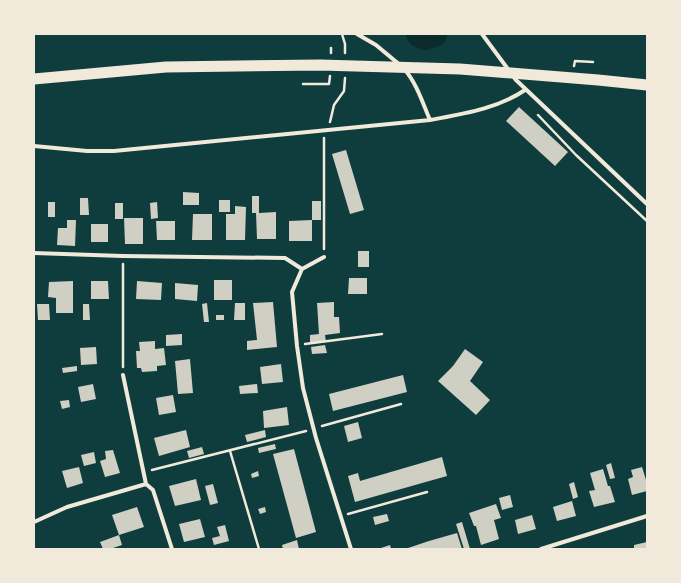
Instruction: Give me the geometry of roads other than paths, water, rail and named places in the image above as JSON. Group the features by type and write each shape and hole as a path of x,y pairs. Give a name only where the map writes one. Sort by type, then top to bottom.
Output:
{"highway":[{"path":"34,79 166,67 320,65 460,69 647,85"}],"street":[{"path":"357,34 376,45 395,60 409,75 422,100 430,120"},
{"path":"482,34 511,74 525,90 647,204"},
{"path":"34,146 87,151 114,151 430,120 482,110 518,95 525,90"},
{"path":"34,253 123,256 285,258 302,269"},
{"path":"324,257 302,269 292,292 303,388 313,429 351,549"},
{"path":"123,375 146,484 153,490 172,549"},
{"path":"34,522 67,507 146,484"},
{"path":"541,549 647,516"}],"waterway":[{"path":"419,34 425,37 434,34"}]}
